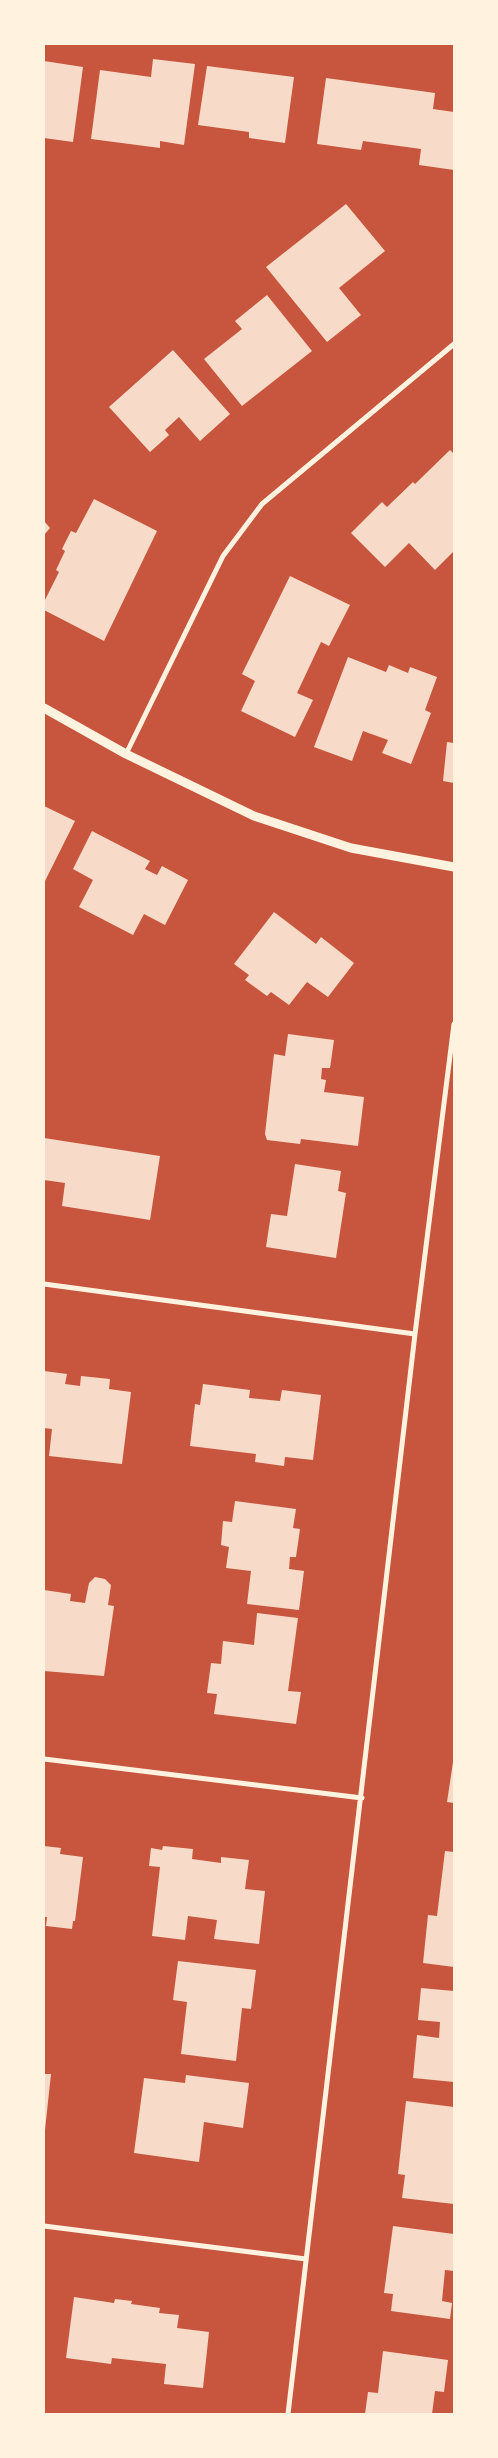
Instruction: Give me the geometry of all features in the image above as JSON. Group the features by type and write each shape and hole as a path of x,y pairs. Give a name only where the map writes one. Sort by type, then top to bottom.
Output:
{"street":[{"path":"126,754 223,556 262,504 454,344"},
{"path":"44,708 126,754 254,816 351,848 454,868"},
{"path":"288,2414 362,1798 415,1334 454,1024"},
{"path":"44,1284 415,1334"},
{"path":"44,1759 362,1798"},
{"path":"44,2226 306,2258"}],"building":[{"path":"153,59 195,64 184,145 160,141 160,148 91,139 100,70 151,77"},
{"path":"44,61 83,67 73,142 44,138"},
{"path":"207,66 294,77 285,143 249,138 249,132 198,125"},
{"path":"326,78 435,93 433,109 454,112 454,170 419,165 421,149 363,141 361,150 317,144"},
{"path":"346,204 385,251 339,288 361,315 327,342 266,267"},
{"path":"267,295 312,351 242,406 204,359 242,329 235,321"},
{"path":"173,350 230,414 200,441 179,417 165,430 169,435 150,452 109,407"},
{"path":"450,450 454,454 454,551 435,570 409,543 385,567 351,533 382,502 387,507 413,482 415,484"},
{"path":"94,499 157,531 104,641 44,610 44,602 59,572 56,570 65,551 62,549 71,531 76,533"},
{"path":"44,521 50,528 44,535"},
{"path":"290,576 350,605 329,646 321,642 297,693 313,700 295,737 241,711 255,681 242,674"},
{"path":"348,657 386,672 389,665 408,673 410,667 437,677 425,710 431,713 411,764 382,753 388,740 363,731 352,761 314,747"},
{"path":"447,742 454,743 454,783 443,781"},
{"path":"44,806 75,821 44,883"},
{"path":"92,831 150,861 145,869 157,875 162,866 188,880 165,925 144,914 133,935 79,907 93,880 73,869"},
{"path":"274,912 316,944 321,937 354,963 328,997 307,982 289,1005 271,992 267,996 245,980 249,975 234,964"},
{"path":"288,1034 334,1040 330,1068 322,1068 321,1079 326,1080 324,1092 364,1097 358,1146 301,1139 300,1144 267,1140 265,1134 274,1054 285,1056"},
{"path":"44,1138 160,1156 150,1220 62,1206 65,1183 44,1180"},
{"path":"295,1164 341,1171 338,1191 346,1193 336,1258 266,1247 271,1214 287,1216"},
{"path":"44,1371 67,1374 65,1384 80,1386 81,1376 110,1379 109,1389 131,1392 122,1464 49,1456 52,1429 44,1428"},
{"path":"203,1384 250,1390 249,1398 280,1401 282,1390 321,1395 313,1460 285,1457 284,1466 255,1462 256,1454 190,1446 195,1404 200,1405"},
{"path":"235,1501 296,1509 293,1528 300,1529 296,1557 290,1557 289,1569 304,1571 299,1610 247,1604 251,1571 226,1568 229,1547 221,1545 223,1521 232,1522"},
{"path":"95,1577 105,1579 111,1585 108,1605 114,1606 104,1676 44,1671 44,1590 71,1594 70,1601 85,1603 89,1583"},
{"path":"257,1613 298,1618 288,1691 301,1692 296,1724 214,1714 217,1694 207,1693 211,1663 221,1664 223,1641 254,1645"},
{"path":"454,1763 454,1803 447,1802"},
{"path":"44,1846 61,1848 60,1854 83,1857 75,1921 73,1921 72,1929 46,1926 47,1917 44,1917"},
{"path":"163,1846 193,1849 192,1859 221,1863 221,1857 249,1860 245,1889 265,1891 259,1944 214,1939 217,1920 188,1916 185,1940 152,1936 160,1867 149,1866 151,1848 162,1850"},
{"path":"445,1851 454,1852 454,1967 423,1963 428,1915 437,1916"},
{"path":"178,1961 256,1970 251,2009 242,2008 236,2061 181,2054 187,2002 173,2000"},
{"path":"421,1988 454,1991 454,2082 413,2078 417,2035 439,2038 440,2022 418,2020"},
{"path":"44,2074 51,2074 45,2130 44,2130"},
{"path":"186,2075 249,2083 243,2128 204,2122 199,2162 134,2153 144,2078 185,2083"},
{"path":"406,2101 454,2107 454,2204 402,2198 405,2175 398,2174"},
{"path":"393,2226 454,2234 454,2271 445,2270 442,2301 452,2303 450,2319 391,2311 393,2294 384,2293"},
{"path":"74,2297 114,2303 115,2299 132,2301 131,2304 160,2308 159,2313 179,2315 177,2328 209,2332 203,2388 164,2384 166,2364 112,2358 111,2364 66,2358"},
{"path":"383,2351 448,2360 444,2392 435,2391 432,2414 365,2414 368,2392 378,2393"}]}
